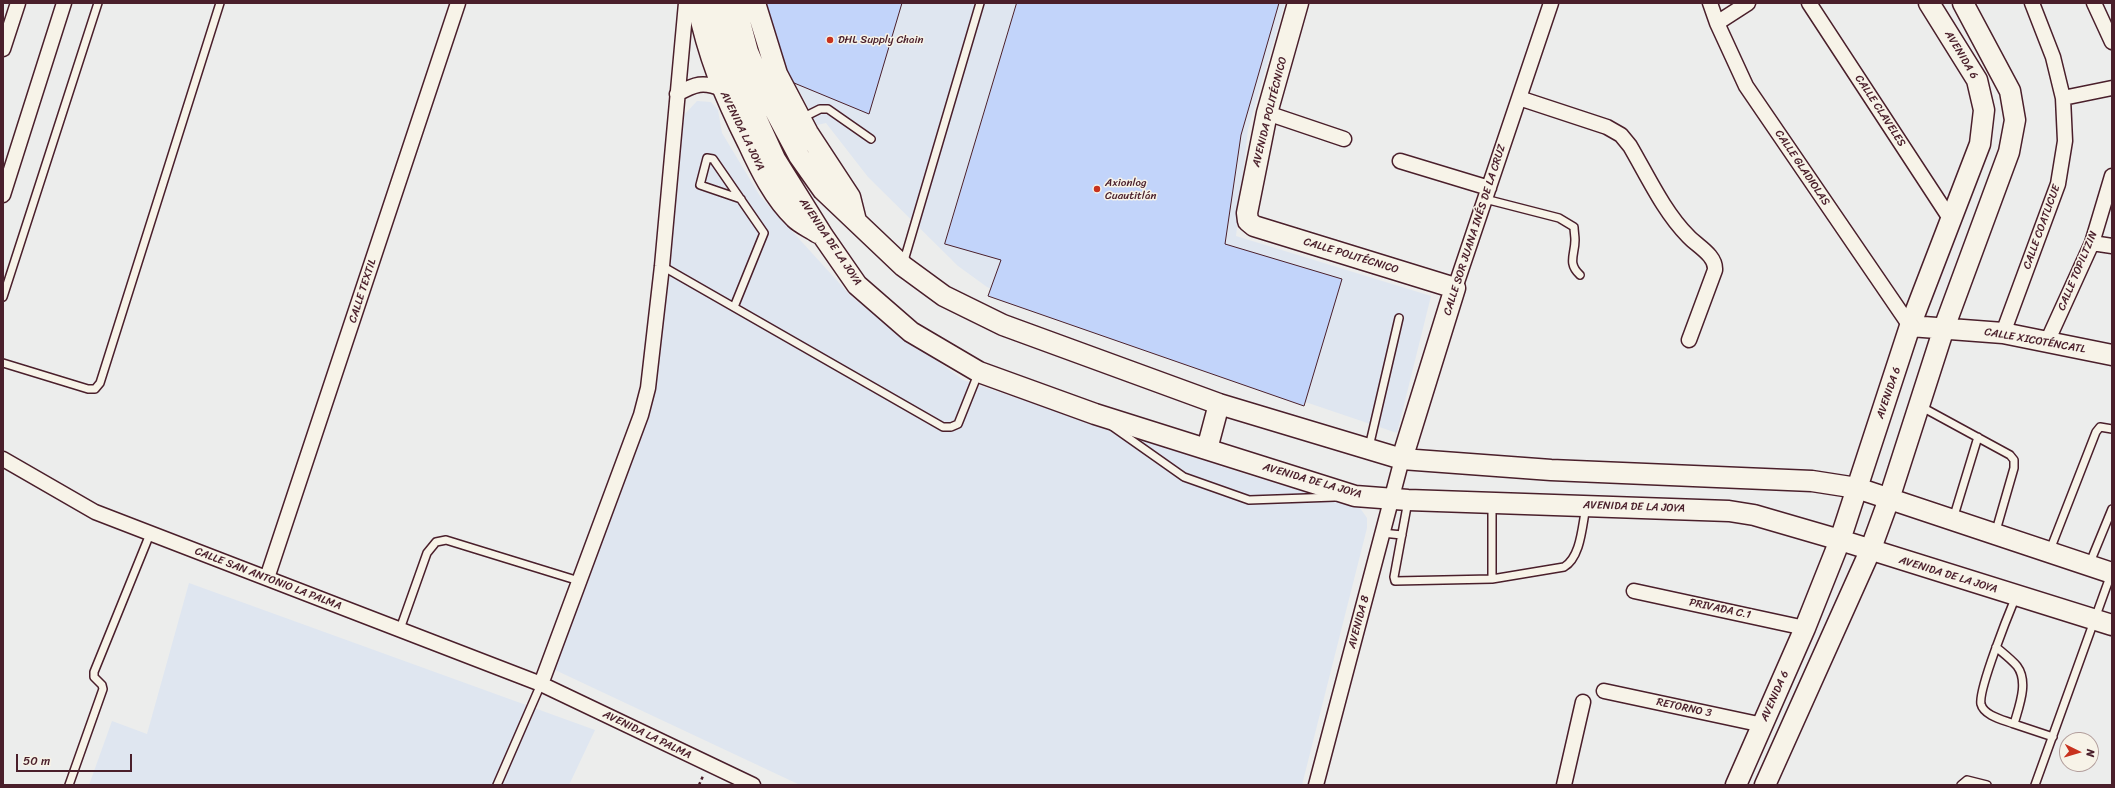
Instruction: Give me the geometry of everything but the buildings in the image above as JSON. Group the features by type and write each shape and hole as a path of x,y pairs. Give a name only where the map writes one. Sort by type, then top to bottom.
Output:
{"main road":[{"name":"AVENIDA LA JOYA","path":"696,3 705,40 722,89 755,159 775,195 795,218 823,236"},
{"name":"AVENIDA DE LA JOYA","path":"715,3 725,43 742,87 775,159 823,236 858,285 911,332 979,372 1095,414 1355,496 1399,500 1729,510 1840,540 1870,551 2103,623"},
{"path":"734,3 748,52 764,92 799,156 823,190 903,266 944,296 1003,326 1218,404 1402,458 1551,470 1812,481 1857,488 2112,572"},
{"path":"755,3 777,74 800,119 850,197 857,223"},
{"name":"AVENIDA POLITÉCNICO","path":"1248,221 1247,213 1267,113 1298,3"},
{"name":"AVENIDA 6","path":"1736,785 1805,628 1840,540 1910,326 1980,144 1984,110 1977,80 1930,3"},
{"path":"1764,785 1870,551 1889,498 1944,328 2009,152 2015,120 2010,91 1968,11 1948,33"},
{"name":"CALLE POLITÉCNICO","path":"1248,221 1254,226 1455,288"},
{"name":"CALLE SOR JUANA INÉS DE LA CRUZ","path":"1402,458 1455,288"},
{"name":"CALLE XICOTÉNCATL","path":"1910,326 2003,333 2112,355"},
{"path":"1207,449 1218,404"}],"street":[{"path":"3,49 18,3"},
{"path":"3,195 64,3"},
{"name":"CALLE TEXTIL","path":"267,578 458,3"},
{"path":"541,684 641,415 647,394 662,266 686,3"},
{"name":"CALLE SOR JUANA INÉS DE LA CRUZ","path":"1455,288 1551,3"},
{"name":"CALLE GLADIOLAS","path":"1710,3 1717,23 1746,86 1910,326"},
{"path":"1717,23 1748,3"},
{"name":"CALLE CLAVELES","path":"1809,3 1950,220"},
{"name":"CALLE COATLICUE","path":"2003,333 2058,184 2065,141 2063,98 2053,57 2032,3"},
{"path":"2094,3 2112,42"},
{"path":"677,94 698,85 709,84 722,89"},
{"path":"2063,98 2112,88"},
{"path":"1519,98 1607,127 1621,135 1630,146 1675,221 1716,263 1715,270 1689,340"},
{"path":"1267,113 1344,139"},
{"path":"1400,161 1487,193"},
{"name":"CALLE TOPILTZIN","path":"2047,342 2092,243 2112,179"},
{"path":"2092,243 2112,246"},
{"name":"AVENIDA 8","path":"1316,785 1382,533 1399,500 1402,458"},
{"name":"CALLE SAN ANTONIO LA PALMA","path":"3,459 95,512 541,684"},
{"name":"PRIVADA C.1","path":"1634,591 1805,628"},
{"name":"AVENIDA LA PALMA","path":"541,684 753,785"},
{"name":"RETORNO 3","path":"1604,691 1763,725"},
{"path":"1568,784 1583,702"}],"lane":[{"path":"3,297 98,3"},
{"path":"3,363 88,389 96,389 100,383 220,3"},
{"path":"903,266 980,3"},
{"path":"800,119 820,109 828,109 870,139"},
{"path":"734,307 764,233 741,199 713,159 707,158 700,185 741,199"},
{"path":"1487,193 1559,218 1574,227 1575,240 1571,261 1575,270 1580,275"},
{"path":"662,266 943,427 951,427 958,424 979,372"},
{"path":"1368,449 1399,318"},
{"path":"1919,405 2010,454 2014,460 2014,468 1994,534"},
{"path":"1095,414 1184,477 1249,500 1355,496"},
{"path":"2050,552 2096,432 2100,427 2112,429"},
{"path":"1953,520 1978,437"},
{"path":"1399,500 1402,535 1394,577 1396,581 1492,578 1564,567 1571,563 1575,556 1586,506"},
{"path":"1492,502 1492,578"},
{"path":"2089,565 2112,509"},
{"path":"1382,533 1402,535"},
{"path":"69,785 103,690 102,685 94,677 94,672 150,534"},
{"path":"400,629 427,553 436,542 446,540 579,581"},
{"path":"2035,785 2053,736 2103,623 2112,572"},
{"path":"2016,595 1996,647 1982,692 1981,704 1988,713 2014,724 2053,736"},
{"path":"1996,647 2017,667 2022,676 2023,687 2014,724"},
{"path":"497,785 541,684"},
{"path":"1962,785 1967,780 1987,785"}],"shaded area":[{"name":"Axionlog Cuautitlán","path":"766,3 1285,3 1248,129 1236,236 1431,296 1397,433 1057,318 987,287 958,266 868,177 826,123 817,125 781,56"},
{"path":"697,101 711,102 718,110 722,133 760,196 852,297 963,380 1245,474 1360,508 1367,518 1367,528 1302,785 800,785 553,669 651,399 684,115"},
{"path":"189,583 595,730 569,785 89,785 112,721 147,734"}],"place":[{"name":"DHL Supply Chain","path":"830,40"},
{"name":"Axionlog Cuautitlán","path":"1097,189"}]}
